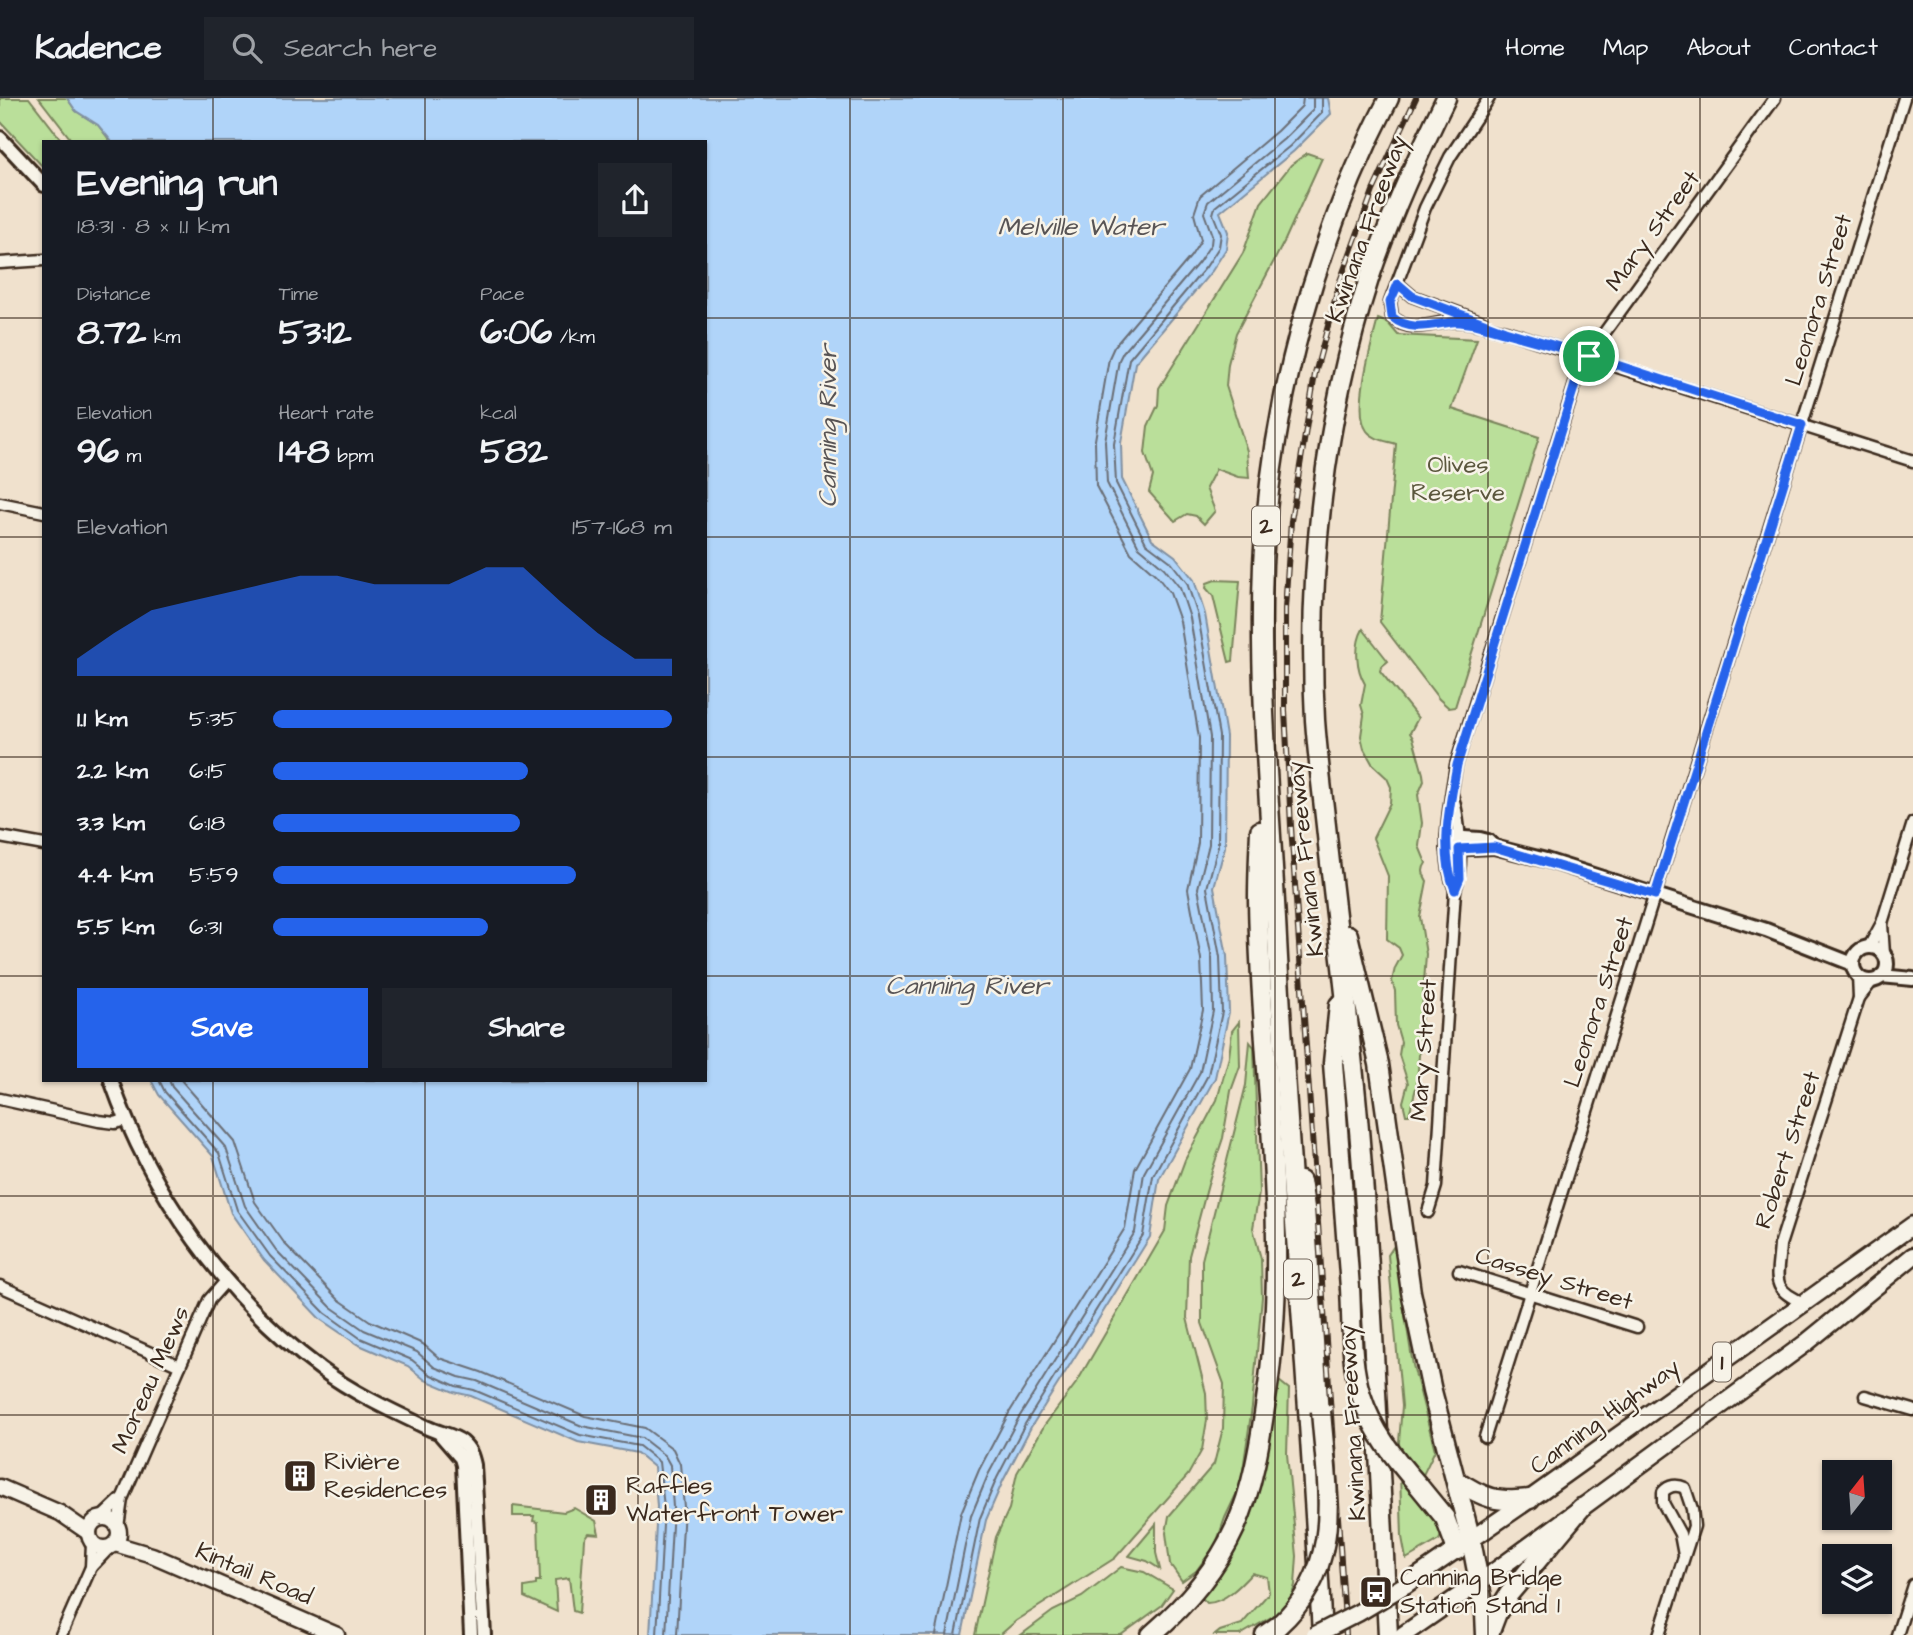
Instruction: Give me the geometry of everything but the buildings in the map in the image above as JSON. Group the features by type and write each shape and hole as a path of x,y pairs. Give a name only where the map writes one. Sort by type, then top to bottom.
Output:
{"highway":[{"name":"Kwinana Freeway","path":"1322,1635 1315,1498 1283,1060 1264,699 1263,565 1272,470 1284,396 1306,311 1338,211 1368,139 1389,98"},
{"name":"Kwinana Freeway","path":"1388,1635 1370,1261 1316,724 1315,610 1326,469 1343,379 1370,277 1399,200 1446,98"},
{"path":"1151,1635 1194,1593 1217,1560 1235,1527 1251,1480 1271,1372 1276,1298 1275,1195 1258,899 1264,699"},
{"path":"1331,867 1379,1064 1411,1292 1432,1391 1456,1480 1464,1544 1479,1582 1487,1635"},
{"path":"1343,974 1333,1063 1360,1394 1374,1428 1385,1445 1464,1544"},
{"path":"1272,1631 1305,1596 1315,1580 1324,1552 1328,1524 1309,1232 1283,1060"},
{"name":"Canning Highway","path":"1315,1635 1359,1613 1405,1585 1530,1499 1913,1225"},
{"name":"1","path":"1487,1635 1508,1594 1581,1508 1806,1343 1913,1256"},
{"path":"1456,1480 1475,1493 1493,1500 1509,1502 1530,1499"},
{"path":"1406,1633 1581,1508"}],"main road":[{"path":"0,1487 95,1528 111,1520 116,1538 100,1548 95,1528"},
{"name":"Kintail Road","path":"116,1538 337,1635"}],"street":[{"path":"1489,98 1450,157 1426,208 1390,302 1392,317 1400,324 1413,327 1455,321 1505,331"},
{"name":"Mary Street","path":"1428,1212 1436,1186 1455,890 1460,878 1448,808 1469,723 1581,365 1775,98"},
{"name":"Leonora Street","path":"1485,1437 1904,98"},
{"path":"0,138 42,183"},
{"path":"0,263 42,260"},
{"path":"1398,284 1412,296 1505,331 1913,461"},
{"path":"0,503 42,512"},
{"path":"1909,978 1882,969 1863,979 1859,959 1882,923 1913,823"},
{"path":"0,837 42,845"},
{"path":"1453,843 1488,841 1494,847 1859,959"},
{"path":"1882,923 1882,969"},
{"path":"1859,959 1875,947 1882,969"},
{"name":"Robert Street","path":"1804,1303 1783,1294 1780,1287 1780,1245 1859,998 1859,959"},
{"name":"Robert Street","path":"1859,998 1882,969"},
{"path":"112,1082 125,1120 142,1153 194,1241 225,1282 281,1338 323,1371 438,1433 460,1440 471,1453 474,1465 484,1635"},
{"path":"0,1099 99,1121 125,1120"},
{"name":"Cassey Street","path":"1459,1270 1637,1327"},
{"name":"Moreau Mews","path":"116,1538 122,1499 209,1300 225,1282"},
{"path":"0,1286 180,1366"},
{"path":"1866,1396 1913,1410"},
{"path":"438,1433 461,1458 463,1465 471,1635"},
{"path":"1659,1635 1694,1526 1685,1488 1680,1485 1671,1486 1663,1492 1662,1497 1680,1534 1684,1555"},
{"name":"Moreau Mews","path":"95,1528 122,1499"},
{"path":"1668,1511 1674,1516 1684,1517 1690,1514 1692,1509"},
{"path":"91,1567 95,1528"},
{"path":"61,1635 91,1567 116,1538"},
{"path":"1897,1635 1913,1585"}],"green space":[{"path":"0,98 29,98 61,140 42,140 42,166 0,121"},
{"path":"39,98 67,98 76,111 98,125 109,140 71,140"},
{"path":"1307,153 1322,158 1285,240 1236,333 1228,364 1226,386 1247,451 1249,478 1216,469 1206,488 1215,511 1204,524 1196,516 1187,514 1175,521 1149,492 1153,476 1145,453 1148,426 1158,405 1159,388 1243,253 1261,203 1291,165"},
{"name":"Olives Reserve","path":"1378,319 1388,323 1398,335 1477,339 1452,409 1539,437 1455,707 1449,708 1439,699 1380,622 1396,444 1373,436 1367,431 1363,421 1362,393"},
{"path":"1215,580 1240,581 1233,661 1229,662 1213,596 1206,588 1207,583"},
{"path":"1363,629 1388,661 1380,671 1418,718 1410,733 1424,781 1418,795 1422,823 1419,846 1426,863 1423,872 1427,881 1420,917 1426,954 1417,1084 1409,1115 1406,1115 1403,1102 1408,1083 1399,1055 1401,1042 1396,1025 1392,981 1402,955 1399,948 1387,939 1388,876 1373,838 1390,803 1391,787 1387,778 1373,765 1364,749 1361,736 1364,715 1361,705 1365,684 1358,664 1357,649"},
{"path":"1239,1022 1240,1066 1231,1091 1223,1138 1189,1256 1187,1318 1206,1393 1207,1420 1202,1450 1188,1475 1115,1558 1016,1621 1000,1635 975,1635 996,1537 1009,1509 1017,1473 1044,1426 1077,1382 1165,1231 1168,1206 1185,1160 1217,1100 1229,1057 1232,1031"},
{"path":"1250,1042 1254,1047 1259,1193 1253,1228 1261,1259 1262,1297 1252,1407 1241,1484 1216,1544 1196,1571 1182,1581 1170,1564 1166,1533 1169,1516 1214,1464 1223,1428 1224,1384 1202,1323 1202,1260 1246,1085"},
{"path":"1394,1246 1413,1365 1435,1450 1423,1475 1408,1488 1427,1506 1443,1532 1439,1540 1406,1559 1402,1537 1399,1442 1402,1406 1388,1255"},
{"path":"1279,1381 1289,1389 1287,1454 1297,1556 1295,1585 1290,1602 1273,1616 1240,1635 1215,1635 1242,1624 1269,1593 1267,1577 1252,1573 1220,1600 1207,1603 1201,1597 1236,1547 1252,1511 1266,1456"},
{"path":"513,1506 564,1512 574,1508 596,1521 599,1534 588,1533 584,1539 579,1613 573,1611 569,1578 555,1580 557,1612 524,1597 524,1587 536,1585 536,1581 540,1581 538,1522 533,1521 534,1516 513,1516"},
{"path":"1156,1524 1156,1553 1160,1569 1147,1561 1129,1556"},
{"path":"1121,1567 1144,1572 1173,1589 1161,1606 1121,1635 1021,1635 1053,1611 1082,1597"}],"water":[{"name":"Canning River","path":"67,98 1328,98 1331,114 1294,151 1220,212 1228,232 1226,249 1212,271 1135,363 1121,443 1122,479 1152,539 1175,556 1194,580 1205,614 1226,736 1225,847 1214,887 1227,956 1229,1012 1215,1078 1159,1179 1150,1237 1031,1427 986,1520 962,1635 650,1635 657,1507 654,1467 637,1453 578,1442 471,1396 425,1380 408,1366 357,1344 320,1319 264,1260 231,1213 213,1156 159,1095 152,1082 707,1082 707,140 110,140 98,125 76,111"}],"railway":[{"path":"1346,1635 1291,826 1285,710 1285,609 1291,521 1315,374 1340,281 1373,191 1416,98"}],"place":[{"name":"Rivière Residences","path":"300,1476"},
{"name":"Raffles Waterfront Tower","path":"601,1500"},
{"name":"Canning Bridge Station Stand 1","path":"1376,1592"}],"route":[{"path":"1589,356 1505,331 1412,296 1398,284 1390,302 1392,317 1400,324 1413,327 1455,321 1474,324 1589,356 1581,365 1457,765 1448,808 1449,876 1455,890 1460,878 1459,849 1494,847 1546,860 1655,895 1802,425 1589,356"}],"water label":[{"name":"Melville Water","path":"1081,227"}]}
